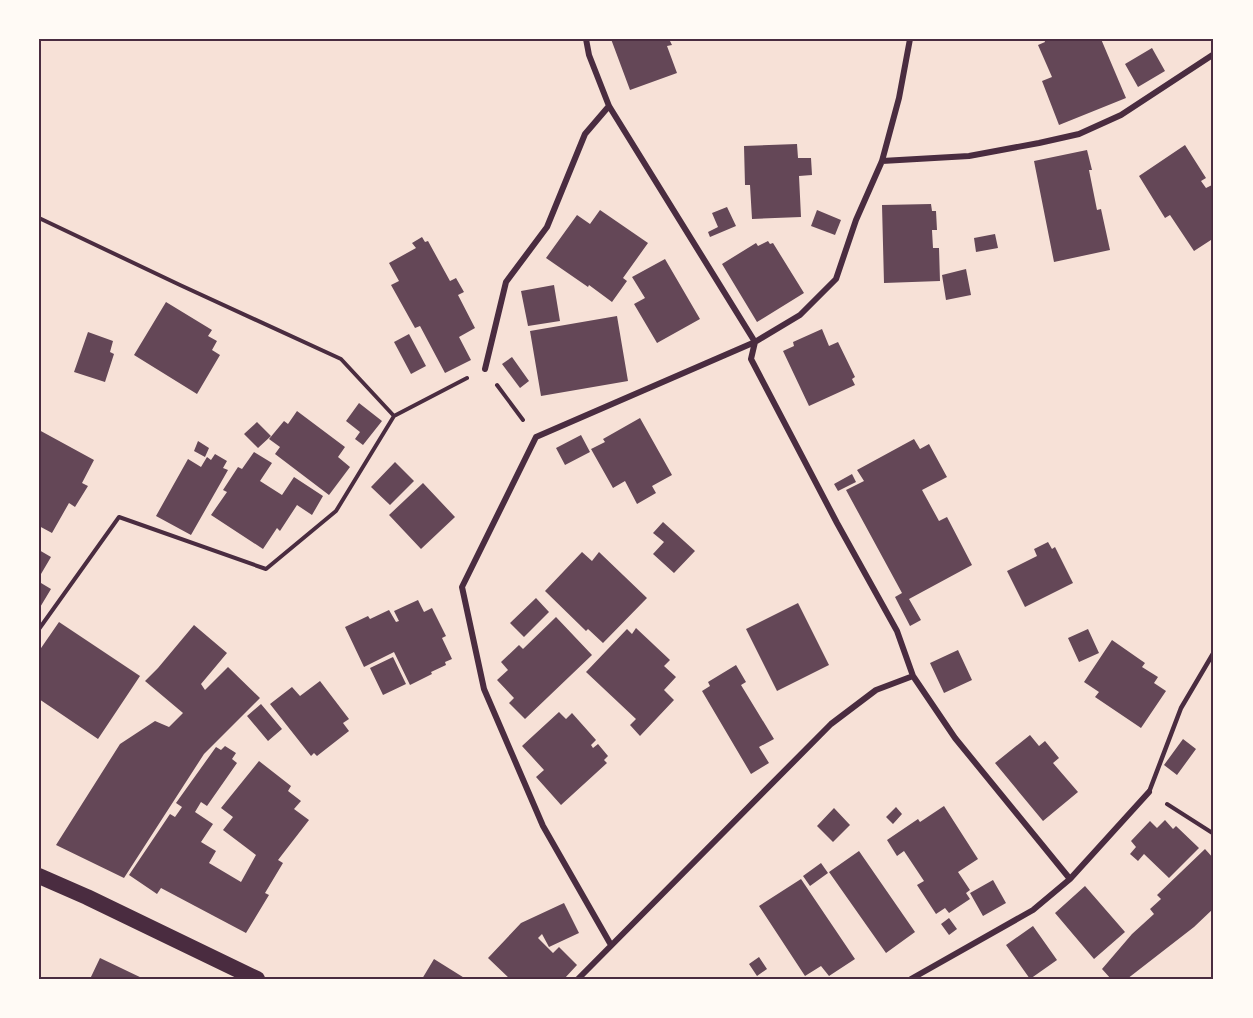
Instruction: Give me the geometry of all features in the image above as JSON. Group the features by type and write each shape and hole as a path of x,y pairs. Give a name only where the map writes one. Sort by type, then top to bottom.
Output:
{"highway":[{"path":"39,876 256,979"}],"street":[{"path":"585,39 609,106 755,342 751,359 897,631 913,676 955,738 1070,879"},
{"path":"611,945 543,826 484,689 462,587 536,438 755,342 800,315 836,279 856,220 882,161 899,98 910,39"},
{"path":"882,161 969,156 1078,134 1121,115 1214,54"},
{"path":"485,369 506,282 547,227 585,134 609,106"},
{"path":"578,979 831,724 876,690 913,676"},
{"path":"910,979 1033,910 1070,879 1149,792"}],"lane":[{"path":"1149,792 1181,708 1214,652"}],"path":[{"path":"39,218 341,359 394,416"},
{"path":"39,629 119,517 266,568 336,511 394,416 485,369 536,438"},
{"path":"1149,792 1214,834"}],"building":[{"path":"611,39 669,39 672,45 667,46 677,73 630,90"},
{"path":"1044,39 1101,39 1126,98 1059,125 1042,81 1052,77 1038,45 1045,42"},
{"path":"1152,48 1165,71 1138,87 1125,64"},
{"path":"797,144 798,158 811,158 812,175 799,176 801,217 752,219 750,185 745,185 744,146"},
{"path":"1185,145 1206,178 1201,181 1206,188 1212,185 1214,187 1214,238 1194,251 1170,215 1165,218 1139,176"},
{"path":"1087,150 1097,210 1101,209 1110,250 1054,262 1034,161"},
{"path":"931,204 932,211 936,211 937,230 932,230 933,248 939,248 940,281 884,283 882,205"},
{"path":"727,207 736,226 710,237 708,232 718,227 712,213"},
{"path":"600,210 648,243 623,278 627,281 612,302 546,258 577,215 590,224"},
{"path":"817,210 841,220 835,235 811,226"},
{"path":"995,234 998,248 976,252 974,238"},
{"path":"422,237 425,242 428,241 450,281 456,278 464,292 458,295 475,328 459,337 471,360 445,373 420,326 415,328 391,285 399,281 389,263 416,248 412,243"},
{"path":"768,241 770,244 773,243 804,293 757,322 722,264 756,243 758,246"},
{"path":"665,259 700,319 657,343 634,304 645,298 632,277"},
{"path":"966,269 971,295 946,300 942,275"},
{"path":"554,285 560,321 528,326 521,291"},
{"path":"166,302 212,330 208,336 217,341 212,350 220,355 197,394 134,355"},
{"path":"617,316 628,381 541,396 530,331"},
{"path":"822,329 829,346 838,342 855,377 852,379 855,385 809,406 783,351 794,346 793,342"},
{"path":"88,332 113,341 110,352 114,354 105,382 74,372"},
{"path":"409,334 426,366 411,374 394,342"},
{"path":"512,357 529,381 520,388 502,364"},
{"path":"359,403 382,421 363,445 355,439 360,432 346,421"},
{"path":"297,411 345,447 338,457 350,467 329,495 275,454 280,447 269,439 284,421 288,424"},
{"path":"640,418 672,475 652,486 656,493 637,504 625,481 613,488 591,449 605,442 603,439"},
{"path":"257,422 271,436 258,448 244,434"},
{"path":"39,430 94,460 82,483 88,486 75,507 69,503 52,533 39,526"},
{"path":"581,435 590,452 565,465 556,448"},
{"path":"914,439 920,449 929,444 947,477 922,490 939,521 947,517 972,565 909,599 921,620 910,626 895,597 902,593 846,490 864,481 857,470"},
{"path":"198,441 209,448 205,457 194,451"},
{"path":"254,452 272,463 260,481 282,495 294,477 323,496 312,515 297,505 280,531 277,528 263,549 211,515 227,492 223,490 238,467 242,469"},
{"path":"215,454 227,461 223,468 228,470 191,535 156,516 188,459 201,467 207,457 211,460"},
{"path":"395,462 414,481 390,505 371,487"},
{"path":"852,474 856,482 838,491 834,484"},
{"path":"423,483 455,517 421,549 389,515"},
{"path":"663,522 695,551 674,573 653,554 664,542 653,533"},
{"path":"1048,542 1052,549 1055,547 1073,583 1025,607 1007,571 1037,556 1034,549"},
{"path":"39,550 51,557 41,574 39,573"},
{"path":"582,552 592,561 599,552 647,598 603,643 588,629 586,631 545,591"},
{"path":"41,583 51,589 39,609 39,586"},
{"path":"536,598 549,612 524,637 510,623"},
{"path":"418,600 424,612 432,608 446,636 442,638 452,659 445,662 446,665 431,672 432,674 410,685 394,652 364,667 345,627 368,616 370,619 389,610 396,622 399,621 394,611"},
{"path":"798,603 829,665 777,691 746,629"},
{"path":"556,617 592,655 525,719 509,703 514,698 497,680 508,670 501,662 519,645 523,649"},
{"path":"59,622 140,676 98,739 39,699 39,651"},
{"path":"194,625 227,653 201,684 205,690 228,667 260,698 204,754 124,878 56,845 120,744 155,721 169,727 183,713 145,681"},
{"path":"636,628 670,660 664,666 676,677 664,690 674,700 640,736 630,725 636,719 586,672 627,629 632,634"},
{"path":"1088,629 1099,653 1079,662 1068,638"},
{"path":"1112,640 1145,663 1142,667 1158,677 1154,683 1166,691 1141,728 1095,697 1099,692 1084,682"},
{"path":"958,650 972,680 944,693 930,663"},
{"path":"393,657 406,684 383,695 370,668"},
{"path":"736,665 746,682 741,685 774,739 759,747 769,763 751,774 702,691 710,686 708,682"},
{"path":"320,681 349,719 343,723 349,731 317,756 314,753 311,756 270,704 292,687 300,696"},
{"path":"261,704 282,729 268,741 247,716"},
{"path":"559,712 566,719 572,713 596,740 591,745 593,748 598,744 608,756 604,760 607,763 561,805 536,777 544,770 522,746"},
{"path":"1030,735 1039,746 1045,741 1059,758 1053,763 1078,792 1043,821 995,763"},
{"path":"1183,739 1196,749 1177,775 1164,765"},
{"path":"225,746 236,753 232,759 237,763 207,806 201,802 195,812 213,824 201,842 216,851 209,863 241,882 256,855 223,830 233,817 221,808 259,761 291,786 288,791 301,801 294,809 309,820 278,860 283,863 265,893 269,895 246,933 161,888 157,894 129,875 170,814 175,817 182,807 176,803 216,747 221,750"},
{"path":"944,806 978,859 958,872 970,890 966,893 970,899 949,913 945,908 936,914 917,885 924,881 904,851 897,856 887,840 918,819 920,822"},
{"path":"896,807 902,814 893,824 886,817"},
{"path":"834,808 850,825 833,842 817,826"},
{"path":"1165,820 1173,829 1176,826 1199,848 1169,878 1144,854 1138,861 1130,854 1136,847 1131,841 1150,821 1157,828"},
{"path":"1205,849 1214,859 1214,908 1194,927 1127,979 1111,979 1102,969 1132,934 1154,914 1150,909 1161,899 1157,895"},
{"path":"859,851 915,932 886,953 829,872"},
{"path":"821,863 828,873 810,886 803,876"},
{"path":"801,879 855,959 829,976 821,966 805,976 759,906"},
{"path":"993,880 1006,903 983,916 970,893"},
{"path":"1085,886 1125,932 1094,959 1055,913"},
{"path":"564,903 579,933 549,947 542,934 538,938 553,953 559,947 577,965 564,979 510,979 488,958 521,923"},
{"path":"949,918 957,929 949,935 941,924"},
{"path":"1033,926 1057,960 1030,979 1006,945"},
{"path":"759,957 767,969 757,976 749,964"},
{"path":"100,958 144,979 90,979"},
{"path":"434,959 466,979 422,979"}]}
